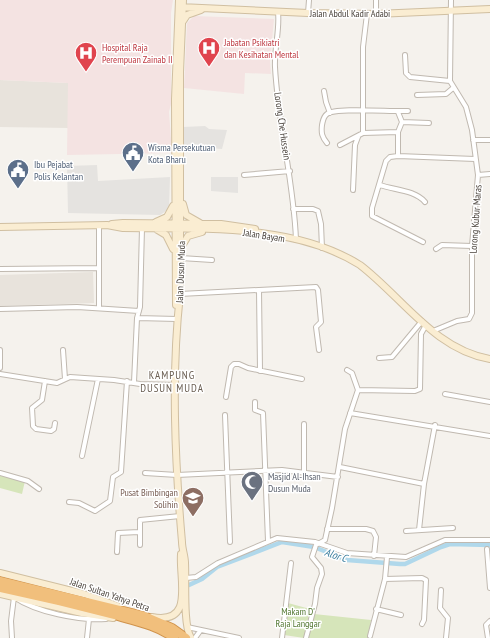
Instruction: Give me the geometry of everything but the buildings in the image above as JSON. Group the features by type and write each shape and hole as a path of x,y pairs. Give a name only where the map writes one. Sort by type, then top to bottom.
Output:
{"highway":[{"path":"0,575 126,619"},
{"path":"0,588 141,615"},
{"name":"Jalan Sultan Yahya Petra","path":"141,615 172,628 186,638"},
{"name":"Jalan Sultan Yahya Petra","path":"126,619 155,628 174,638"}],"main road":[{"path":"188,0 191,4 200,9"},
{"path":"178,319 178,195 182,27 181,6"},
{"path":"181,6 175,99 178,195 186,215 203,224"},
{"name":"Jalan Abdul Kadir Adabi","path":"181,6 210,10 367,14 490,10"},
{"path":"182,27 187,15 200,9"},
{"path":"144,226 167,217 178,195"},
{"path":"0,227 107,225 123,223 144,226 203,224 235,225 278,236"},
{"name":"Jalan Bayam","path":"144,226 154,228 178,226 236,230 278,236 322,248 348,258 360,265 433,331 461,351 489,360"},
{"path":"154,228 166,236 179,255"},
{"path":"179,255 182,244 188,236 212,229"},
{"name":"Jalan Dusun Muda","path":"179,255 180,294 176,385 177,475 186,578 187,627 191,638"},
{"name":"Jalan Dusun Muda","path":"141,615 164,619 174,616 180,608 182,544"},
{"name":"Jalan Sultan Yahya Petra","path":"0,575 84,594 141,615"},
{"name":"Jalan Sultan Yahya Petra","path":"0,594 82,613 126,619"}],"street":[{"path":"308,13 309,0"},
{"path":"376,0 376,14"},
{"name":"Lorong Kubur Maras","path":"433,331 457,321 469,319 472,315 472,246 478,175 466,107 461,96 453,88 450,81 451,0"},
{"name":"Lorong Che Hussein","path":"278,12 275,67 285,148 290,171 296,240"},
{"path":"363,133 364,46 367,14"},
{"path":"405,55 406,73 410,77 450,81"},
{"path":"417,95 446,94 453,88"},
{"path":"324,91 330,113"},
{"path":"327,143 323,139 322,129 323,119 330,113 363,109 378,112 398,112 408,110"},
{"path":"398,112 402,122 398,132 398,156"},
{"path":"402,122 429,123"},
{"path":"340,145 363,133 398,132"},
{"path":"353,190 355,145 358,136"},
{"path":"473,140 490,140"},
{"path":"423,242 372,216 372,208 380,185 386,160 390,157 398,156 475,159"},
{"path":"244,175 290,171"},
{"path":"478,175 490,174"},
{"path":"380,185 414,194 425,202"},
{"path":"293,208 313,208 318,211 321,224 322,248"},
{"path":"98,308 99,225"},
{"path":"134,382 144,226"},
{"path":"436,249 442,245 472,246"},
{"path":"179,255 212,260"},
{"path":"0,269 99,268"},
{"path":"180,294 312,286 317,288 321,322 316,328 319,350"},
{"path":"259,290 260,371"},
{"path":"0,309 98,308 139,311"},
{"path":"137,318 178,319"},
{"path":"379,358 392,357 424,323"},
{"path":"358,390 420,390 421,334 424,323"},
{"path":"0,350 0,368"},
{"path":"63,350 65,378"},
{"path":"226,397 232,365 239,364 260,371 302,379"},
{"path":"306,638 315,604 317,588 323,572 312,558 313,552 317,544 325,540 346,430 358,390 352,373 347,370"},
{"path":"0,374 57,383 70,377 176,385"},
{"path":"82,456 98,379"},
{"path":"45,381 42,400 32,408 33,426 36,430 52,430 55,423"},
{"path":"69,502 79,503 95,511 110,501 113,477 121,472 127,382"},
{"path":"445,394 490,402"},
{"path":"255,402 255,410 263,413 268,541"},
{"path":"350,413 490,436"},
{"path":"225,415 230,542"},
{"path":"304,424 304,473"},
{"path":"419,530 424,484 435,426"},
{"path":"340,467 424,484"},
{"path":"145,473 177,475 284,470 338,477"},
{"path":"0,473 28,481 39,489"},
{"path":"140,544 140,520 180,516"},
{"path":"406,530 453,528"},
{"path":"327,529 366,529 373,531 376,537 374,556"},
{"path":"117,552 118,533 139,532"},
{"path":"186,578 202,574 218,562 268,541 280,538 317,544 347,553 387,558 406,557 445,540 490,540"},
{"path":"487,549 490,588"},
{"path":"370,636 385,579 387,558"},
{"path":"282,638 290,563"},
{"path":"385,579 422,578 426,580 424,620 422,624"},
{"path":"441,590 440,608 448,618 446,638"},
{"path":"12,638 11,621 14,597 33,607 76,618 117,618"},
{"path":"376,609 401,615"},
{"path":"87,638 89,619"},
{"path":"488,638 486,625 490,621"},
{"path":"187,627 239,638"},
{"path":"195,638 200,630"}],"shaded area":[{"name":"Hospital Raja Perempuan Zainab II","path":"0,0 173,0 171,13 171,104 169,112 172,153 67,155 68,83 0,80"},
{"name":"Hospital Raja Perempuan Zainab II","path":"194,16 274,19 270,62 271,74 245,73 244,94 184,88 187,23"},
{"path":"0,80 69,83 68,128 0,127"},
{"path":"205,126 209,129 227,130 222,149 183,146 183,127"},
{"path":"97,165 98,181 170,177 169,209 160,215 68,213 67,166"},
{"path":"211,177 238,177 238,193 211,191"},
{"path":"93,272 94,303 0,306 0,275"}],"green space":[{"path":"0,475 25,481 22,494 0,488"},
{"name":"Makam D' Raja Langgar","path":"288,603 310,609 304,638 284,635"},
{"name":"Makam D' Raja Langgar","path":"314,614 371,620 368,638 307,638"}],"waterway":[{"name":"Alor C","path":"189,585 202,579 217,567 282,542 314,547 347,560 400,564 405,564 450,544 490,545"}],"place":[{"name":"Jabatan Psikiatri dan Kesihatan Mental","path":"209,68"},
{"name":"Hospital Raja Perempuan Zainab II","path":"86,72"},
{"name":"Wisma Persekutuan Kota Bharu","path":"133,172"},
{"name":"Ibu Pejabat Polis Kelantan","path":"18,190"},
{"name":"Masjid Al-Ihsan Dusun Muda","path":"252,502"},
{"name":"Pusat Bimbingan Solihin","path":"193,518"}],"district":[{"name":"KAMPUNG DUSUN MUDA","path":"172,381"}]}
